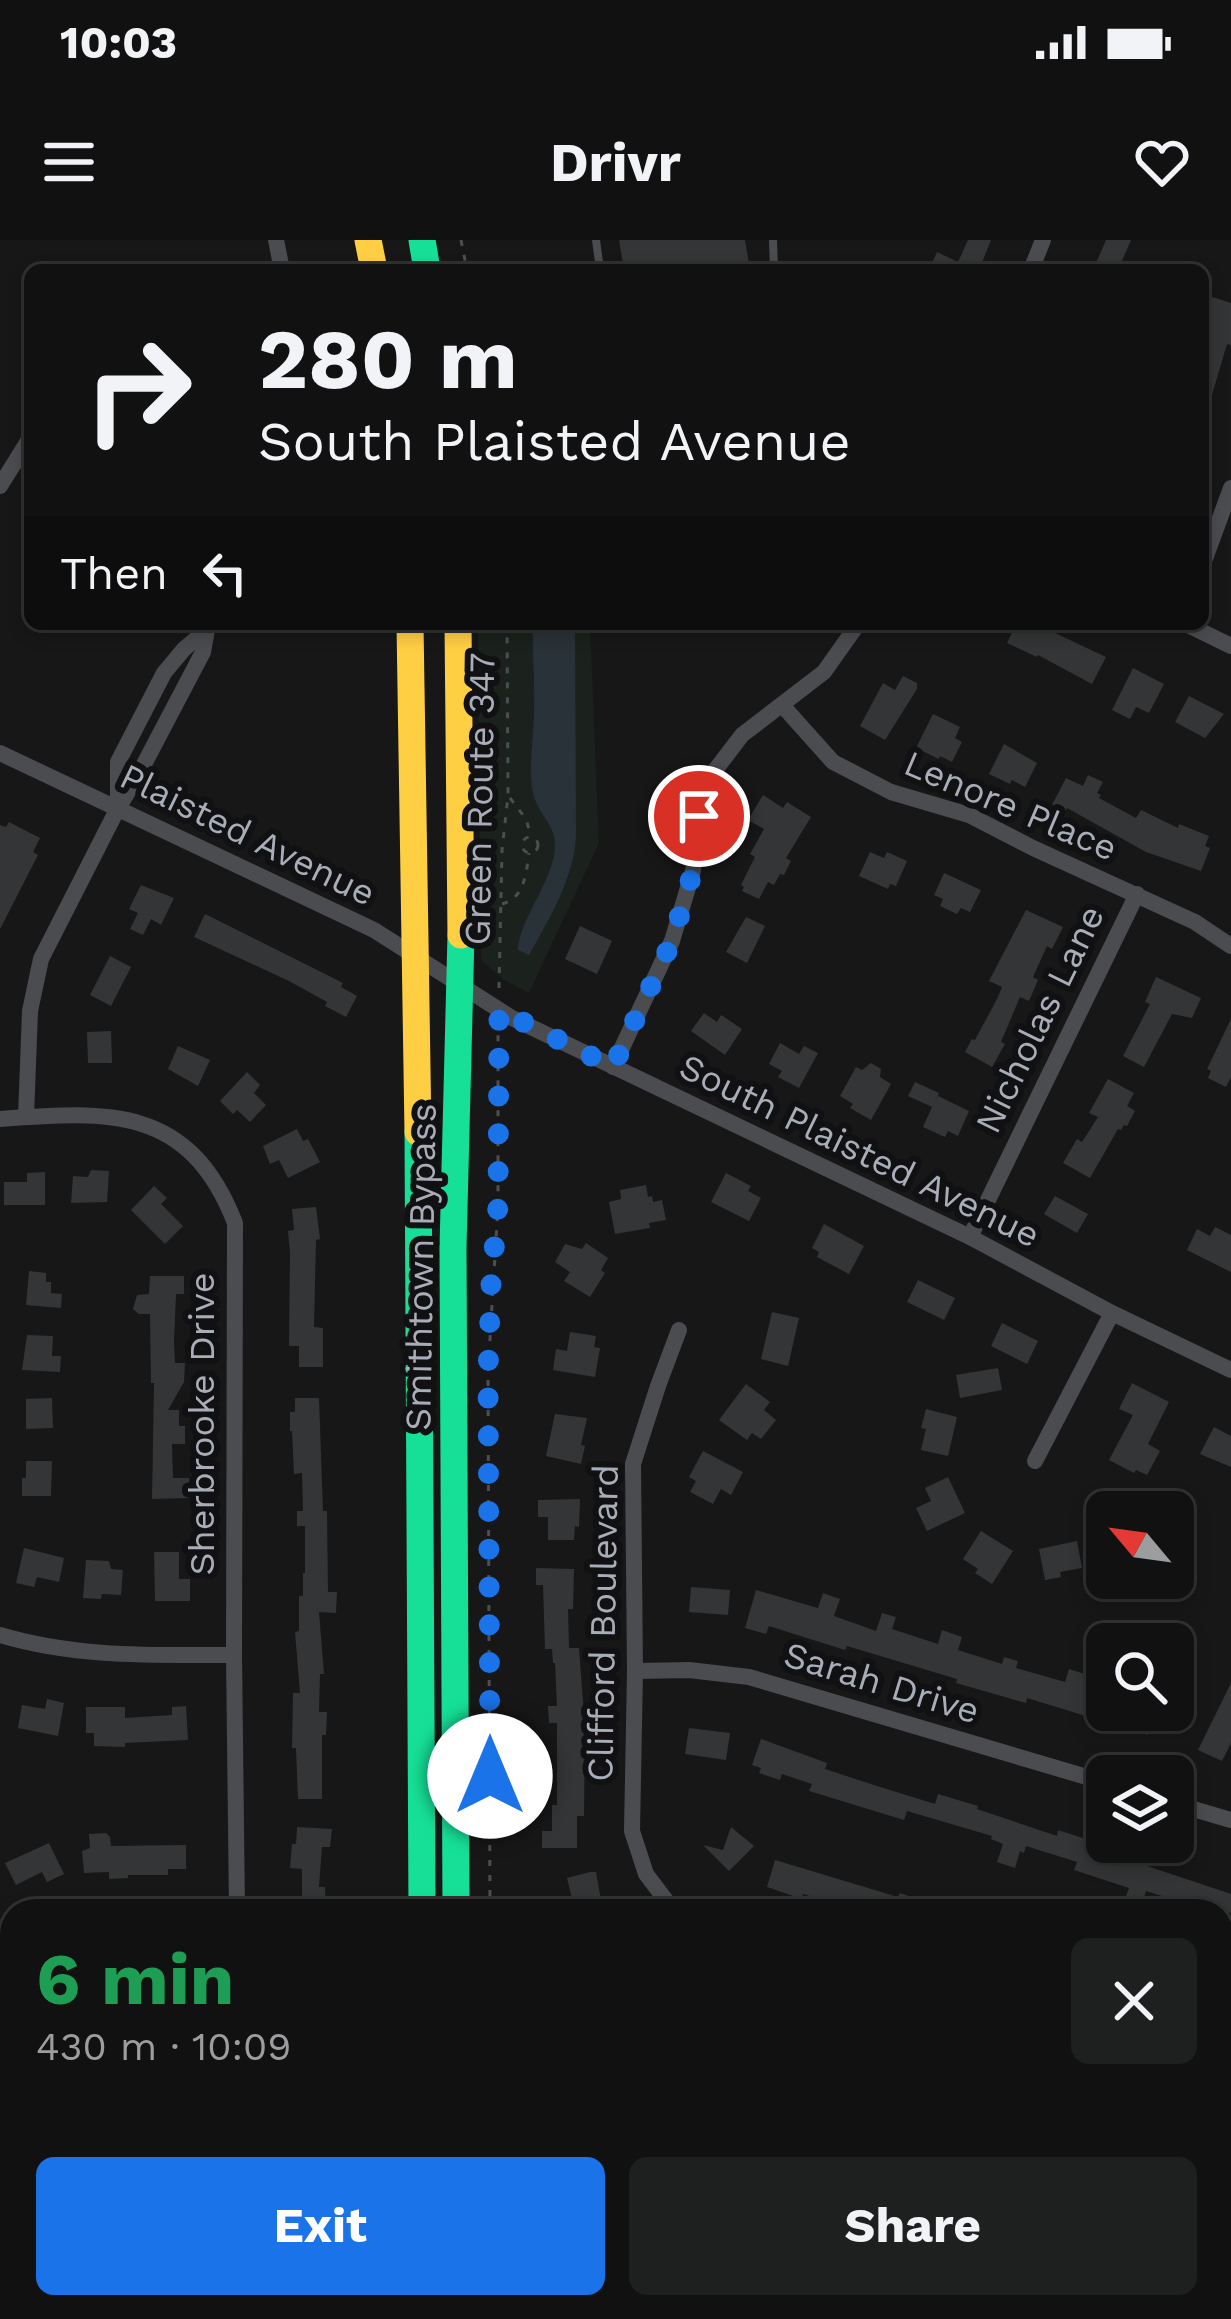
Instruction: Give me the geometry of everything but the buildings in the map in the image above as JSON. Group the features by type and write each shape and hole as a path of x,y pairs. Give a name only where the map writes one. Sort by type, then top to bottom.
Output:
{"highway":[{"name":"Smithtown Bypass","path":"410,630 417,957 422,1899"},
{"name":"Smithtown Bypass","path":"456,1899 453,1247 461,986 458,630"}],"street":[{"path":"0,486 24,462"},
{"path":"1209,548 1231,488"},
{"path":"118,808 118,762 164,673 204,630"},
{"path":"26,1117 30,1011 41,959 203,652 206,630"},
{"path":"613,1067 672,941 693,871 699,816 713,773 742,735 824,672 854,630"},
{"path":"1198,630 1231,646"},
{"name":"Lenore Place","path":"782,705 833,762 891,792 969,815 1195,922 1231,946"},
{"path":"137,725 159,737"},
{"name":"Plaisted Avenue","path":"0,753 374,930 461,986"},
{"name":"Nicholas Lane","path":"970,1237 1137,894"},
{"name":"South Plaisted Avenue","path":"461,986 613,1067 970,1237 1231,1370"},
{"name":"Sherbrooke Drive","path":"0,1119 116,1116 148,1124 182,1144 205,1165 235,1222 237,1899"},
{"path":"1035,1461 1112,1313"},
{"name":"Clifford Boulevard","path":"665,1899 646,1874 632,1831 633,1464 679,1330"},
{"path":"0,1634 27,1643 114,1655 234,1655"},
{"name":"Sarah Drive","path":"635,1671 749,1676 1086,1777"},
{"path":"1194,1809 1231,1820"}],"path":[{"name":"Green Route 347","path":"490,1899 488,1372 498,1206 500,904 508,796 506,630"},
{"path":"508,796 538,845 530,853"},
{"path":"530,853 522,844 532,837"},
{"path":"500,904 518,894 530,853"}],"shaded area":[{"path":"478,630 590,630 599,843 529,993 481,960"},
{"path":"533,630 575,630 575,848 567,880 529,955 518,950 520,938 550,871 555,844 532,783"}],"traffic: fast":[{"path":"422,240 426,264"},
{"path":"456,1899 453,1247 461,935"},
{"path":"418,1132 422,1899"}],"traffic: slow":[{"path":"368,240 373,264"},
{"path":"410,630 418,1132"},
{"path":"458,630 461,935"}],"route":[{"path":"490,1776 488,1372 498,1206 499,1010 613,1067 672,941 693,871 699,816"}]}
